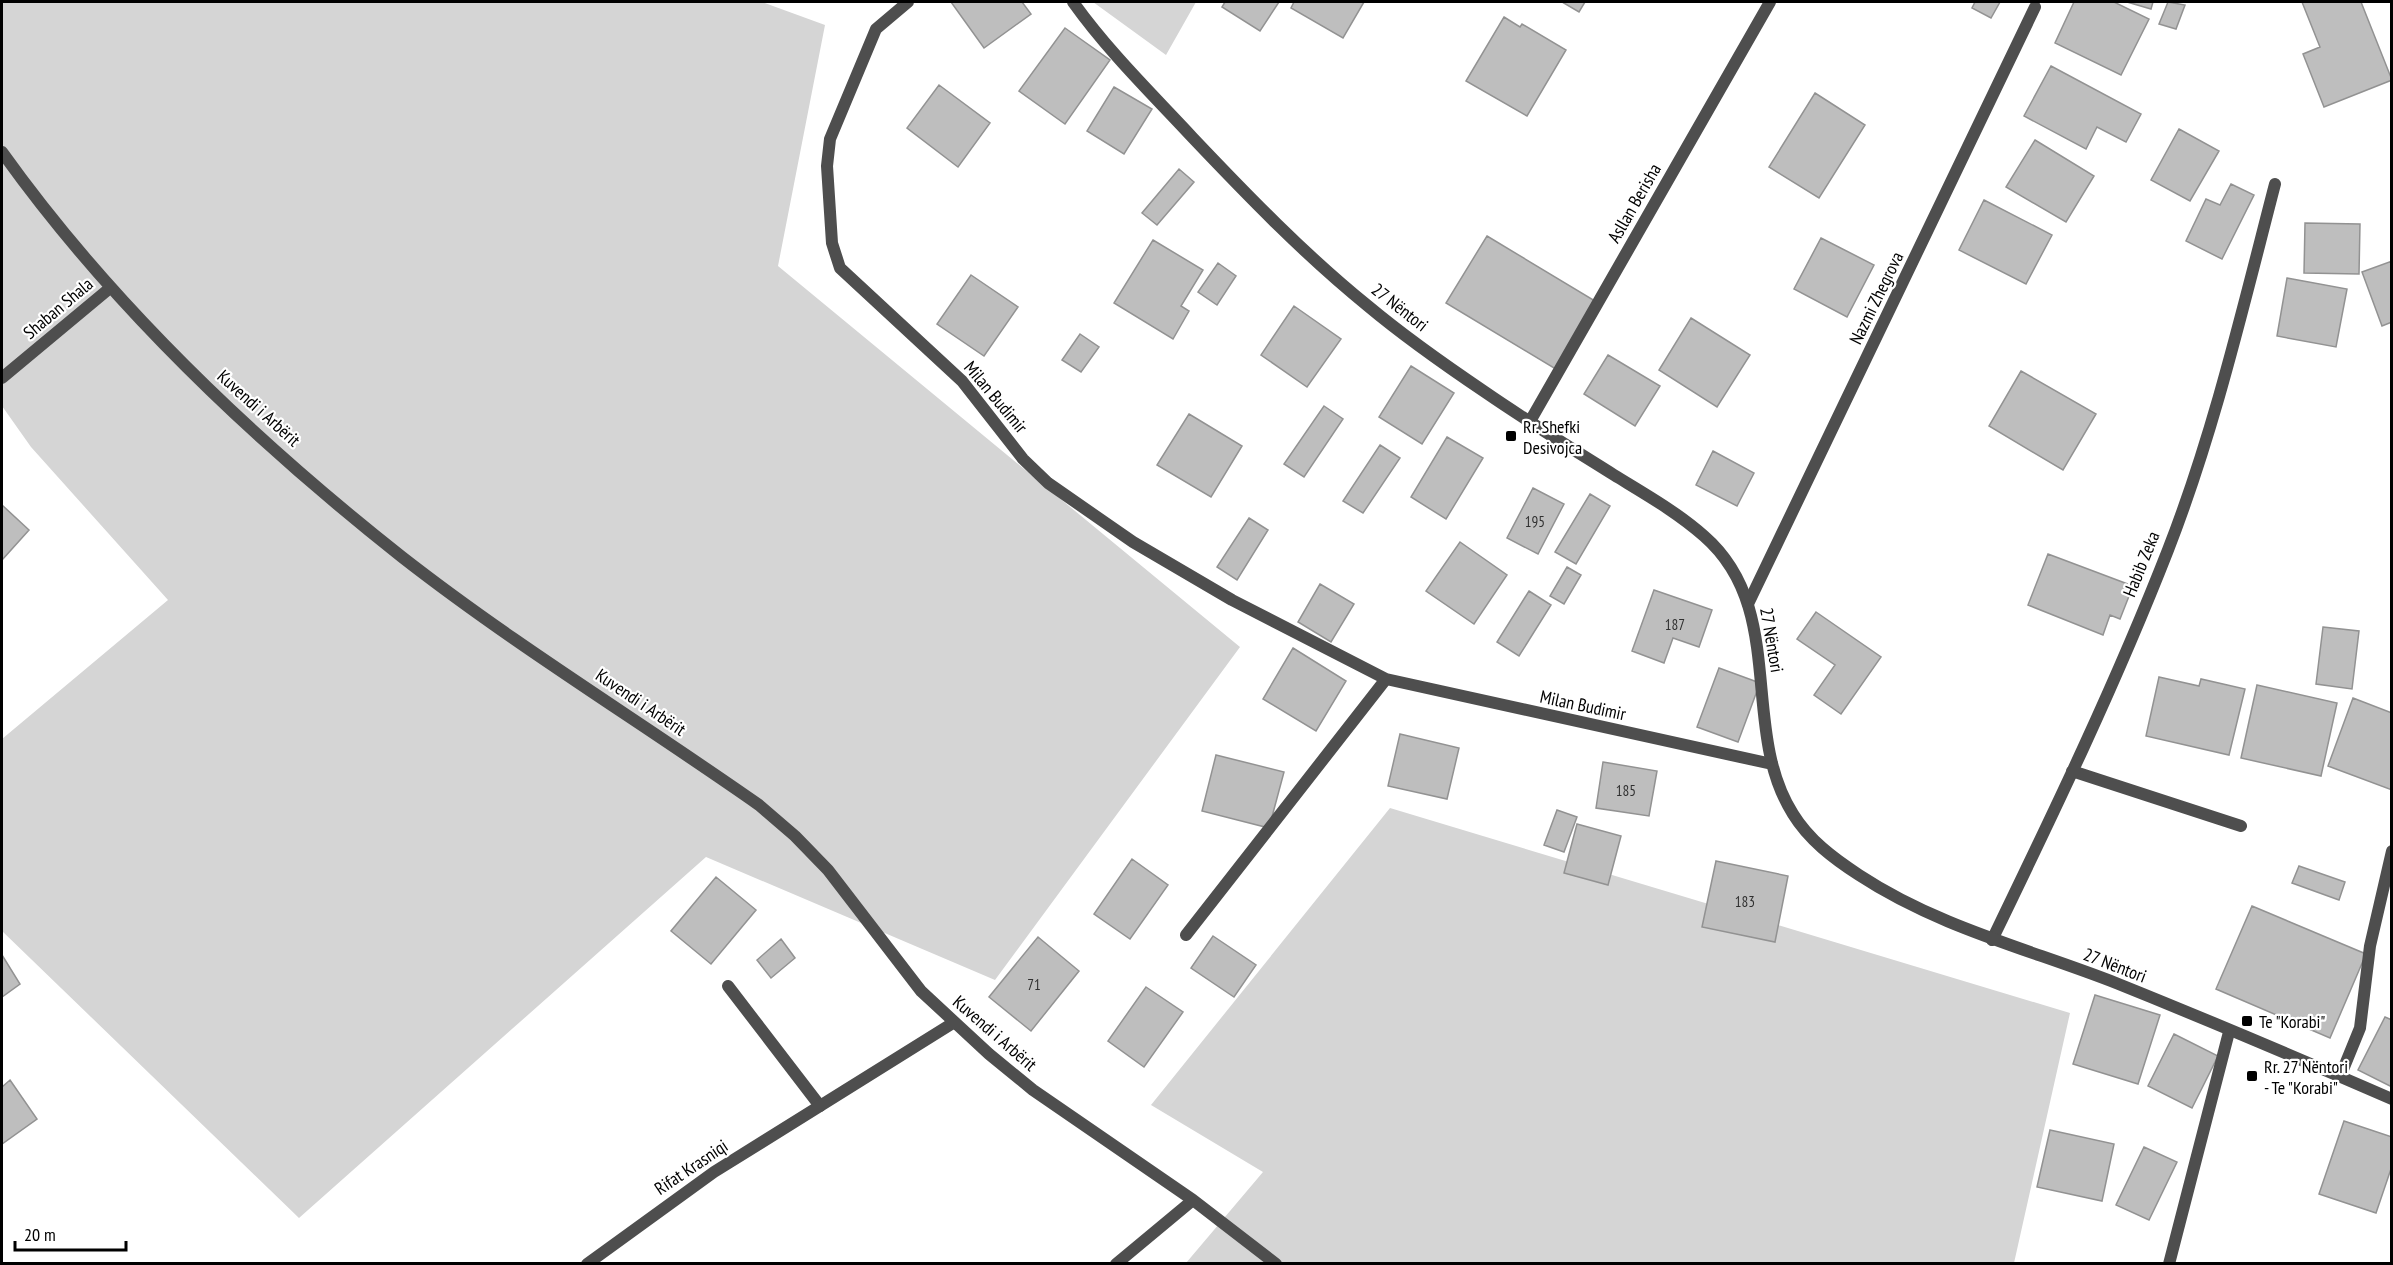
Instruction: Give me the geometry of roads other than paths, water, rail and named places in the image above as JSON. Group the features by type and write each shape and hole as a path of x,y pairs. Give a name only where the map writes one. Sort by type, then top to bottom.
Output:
{"street":[{"name":"Milan Budimir","path":"908,2 876,29 830,140 827,166 832,243 840,268 962,381 1023,459 1048,483 1133,542 1232,600 1386,679 1772,764"},
{"name":"27 Nëntori","path":"1072,2 1119,60 1299,246 1369,307 1529,423 1672,511 1721,552 1737,577 1754,621 1772,764 1792,813 1807,833 1830,855 1882,890 1926,913 1992,940 2114,982 2391,1099"},
{"name":"Asllan Berisha","path":"1529,423 1770,2"},
{"name":"Nazmi Zhegrova","path":"1748,604 2035,7"},
{"name":"Kuvendi i Arbërit","path":"2,152 38,204 110,288 173,353 249,425 402,557 487,619 759,805 795,836 828,870 921,991 953,1023 1033,1090 1193,1200 1276,1263"},
{"name":"Habib Zeka","path":"1992,940 2072,771 2168,550 2199,461 2275,184"},
{"name":"Shaban Shala","path":"2,378 110,288"},
{"path":"1186,935 1386,679"},
{"path":"2072,771 2241,826"},
{"path":"2340,1077 2360,1028 2370,946 2391,851"},
{"path":"728,986 820,1106"},
{"name":"Rifat Krasniqi","path":"587,1263 714,1172 953,1023"},
{"path":"2169,1263 2229,1032"},
{"path":"1116,1263 1193,1200"}],"place":[{"name":"Rr. Shefki Desivojca","path":"1511,436"},
{"name":"Te \"Korabi\"","path":"2247,1021"},
{"name":"Rr. 27 Nëntori - Te \"Korabi\"","path":"2252,1076"}]}
